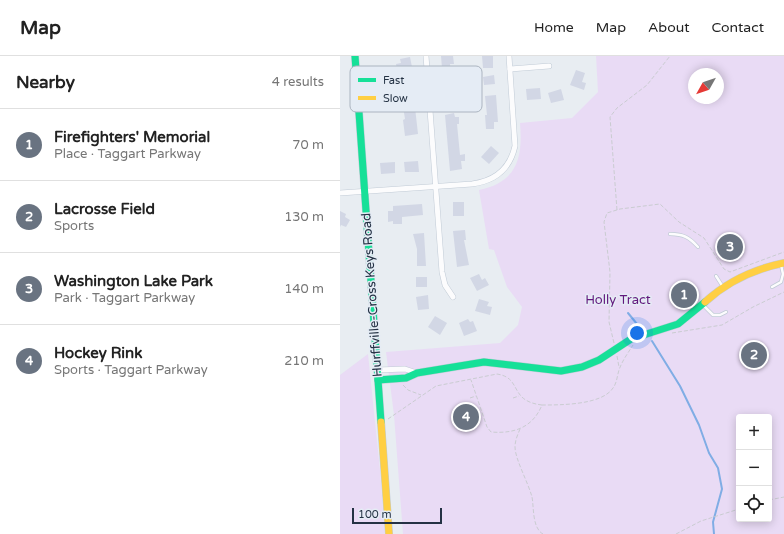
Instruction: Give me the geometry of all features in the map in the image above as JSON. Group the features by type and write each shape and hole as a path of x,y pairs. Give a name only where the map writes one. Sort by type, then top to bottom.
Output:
{"main road":[{"name":"Hurffville-Cross Keys Road","path":"355,56 356,66"},
{"name":"Hurffville-Cross Keys Road","path":"358,112 389,534"},
{"path":"378,380 406,378 417,373 484,362 561,371 582,367 598,360 631,339 678,324 724,288 744,275 782,263"}],"street":[{"path":"426,56 427,66"},
{"path":"340,193 472,184 490,180 501,172 510,160 515,141 509,56"},
{"path":"510,69 549,66"},
{"path":"430,112 442,272 445,285 453,298"},
{"path":"378,370 405,368 417,373"}],"lane":[{"path":"670,234 680,234 690,238 698,247"},
{"path":"772,287 780,282 782,263"},
{"path":"716,276 724,288"},
{"path":"702,305 713,315 720,315 726,312"}],"path":[{"path":"617,210 610,117 617,108 647,85 670,56"},
{"path":"615,345 609,322 610,272 604,222 607,214 617,210 660,204 665,207 679,222 704,238 724,269 730,272 784,252"},
{"path":"671,333 722,325 753,307 784,292"},
{"path":"381,423 436,386 471,380 488,375 505,375 512,380 520,396 530,404 542,405 578,403 602,397 615,386 620,369 635,343"},
{"path":"617,354 620,369"},
{"path":"471,380 487,427 491,432 520,428 532,422 537,416 542,405"},
{"path":"399,383 408,390 422,395"},
{"path":"470,398 476,396"},
{"path":"513,398 520,396"},
{"path":"520,428 515,446 532,497 535,524 543,534"},
{"path":"772,499 784,497"},
{"path":"676,534 710,518 736,510"}],"green space":[{"name":"Holly Tract","path":"596,56 784,56 784,534 403,534 394,415 386,352 500,343 518,325 522,307 507,287 494,250 489,249 479,190 502,181 515,167 520,147 520,123 572,118 598,92"},
{"path":"368,354 385,534 340,534 340,375"}],"building":[{"path":"441,56 453,56 454,64 450,64 450,66 442,66"},
{"path":"482,56 493,56 493,68 483,68"},
{"path":"410,57 412,66 396,66 396,64 401,63 400,59"},
{"path":"576,70 585,73 582,82 586,83 584,90 570,85"},
{"path":"494,75 495,84 484,85 483,77"},
{"path":"540,88 541,99 527,100 526,89"},
{"path":"561,89 564,100 551,103 548,93"},
{"path":"496,95 498,122 494,122 494,129 486,129 485,115 487,115 485,96"},
{"path":"404,112 416,112 418,134 405,136 403,120 405,119"},
{"path":"454,113 455,117 459,117 459,124 457,124 460,155 465,154 465,161 461,161 462,169 450,171 445,115"},
{"path":"491,146 499,153 489,164 481,157"},
{"path":"418,161 419,172 405,172 404,162"},
{"path":"395,162 395,173 381,174 380,163"},
{"path":"453,202 464,202 464,216 453,216"},
{"path":"422,204 423,215 402,217 402,224 393,224 393,221 388,222 388,211 393,211 393,206"},
{"path":"340,211 346,214 345,217 350,220 346,227 341,225 340,227"},
{"path":"465,230 466,240 464,240 469,265 457,267 453,231"},
{"path":"424,233 426,266 417,266 417,249 413,234"},
{"path":"479,274 482,280 485,278 489,285 477,291 470,278"},
{"path":"416,277 427,277 427,287 416,287"},
{"path":"428,295 429,309 418,310 416,297"},
{"path":"479,299 489,302 487,306 492,307 490,315 475,311"},
{"path":"435,316 447,323 440,335 428,327"},
{"path":"468,319 470,322 473,321 477,331 464,336 459,323"}],"waterway":[{"path":"628,313 637,324"},
{"path":"652,341 680,386 699,425 709,453 718,468 722,489 713,522 714,534"}],"traffic: fast":[{"path":"355,56 356,66"},
{"path":"359,112 381,422"},
{"path":"378,380 406,378 417,373 484,362 561,371 582,367 599,360 631,339 678,324 705,302"}],"traffic: slow":[{"path":"705,302 722,288 742,277 762,269 784,263"},
{"path":"381,422 389,534"}],"place":[{"name":"Washington Lake Park","path":"730,247"},
{"name":"Firefighters' Memorial","path":"684,295"},
{"name":"Lacrosse Field","path":"754,355"},
{"name":"Hockey Rink","path":"466,417"}]}
